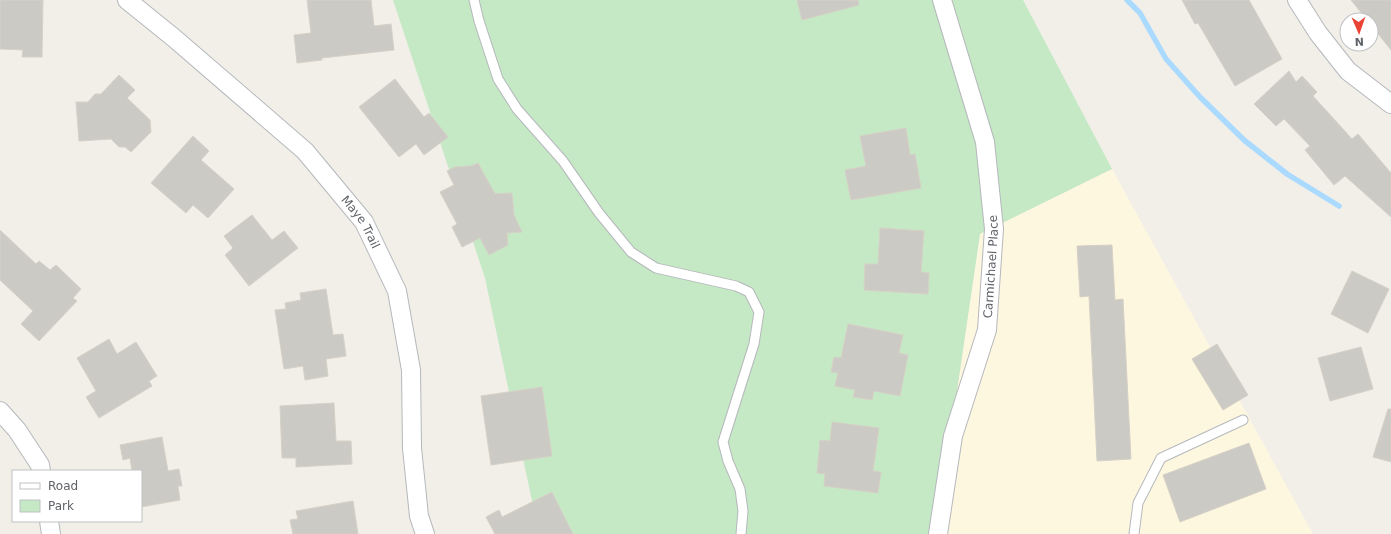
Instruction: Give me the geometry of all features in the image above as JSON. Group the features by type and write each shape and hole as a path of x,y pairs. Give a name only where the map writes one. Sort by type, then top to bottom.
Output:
{"street":[{"name":"Maye Trail","path":"127,0 174,38 305,151 364,222 397,291 410,370 412,448 419,516 425,534"},
{"name":"Carmichael Place","path":"938,534 953,436 987,330 994,229 985,142 942,0"},
{"path":"1296,0 1318,33 1348,71 1391,104"},
{"path":"0,411 17,430 40,465 41,470"},
{"path":"49,522 51,534"}],"lane":[{"path":"474,0 479,21 498,79 517,109 563,161 599,213 631,252 656,268 736,286 749,292 758,312 754,344 723,442 728,461 740,489 744,511 741,534"},
{"path":"1134,534 1138,503 1161,458 1243,420"}],"shaded area":[{"path":"1112,169 1313,534 936,534 980,233"}],"green space":[{"path":"393,0 1023,0 1112,169 980,234 936,534 539,534 485,278"}],"building":[{"path":"0,0 43,0 42,57 22,57 23,50 0,49"},
{"path":"307,0 371,0 374,26 391,24 394,50 322,58 322,60 297,63 294,35 311,33"},
{"path":"797,0 858,0 859,5 802,20"},
{"path":"1182,0 1249,0 1282,59 1235,86 1198,23 1195,24"},
{"path":"1351,0 1391,0 1391,50 1379,35 1379,12 1361,12"},
{"path":"1289,71 1296,82 1302,76 1317,92 1313,96 1352,139 1358,134 1391,173 1391,217 1345,176 1334,185 1305,150 1310,146 1284,119 1276,126 1254,104"},
{"path":"119,75 135,90 127,98 150,120 151,132 131,152 125,147 119,147 111,139 79,141 76,102 88,102 95,94 101,94"},
{"path":"395,79 424,117 429,113 448,137 424,155 416,144 399,157 359,107"},
{"path":"906,128 910,155 915,154 921,188 851,200 845,170 866,166 860,136"},
{"path":"193,136 209,151 201,160 234,189 208,218 193,205 186,213 151,183"},
{"path":"478,163 495,194 512,193 514,215 522,232 507,233 508,245 489,255 480,238 462,247 452,227 457,224 440,192 454,185 447,171 455,167 471,166"},
{"path":"252,215 272,240 284,231 298,248 249,286 225,255 233,248 224,236"},
{"path":"880,228 924,231 921,272 929,273 928,294 864,290 865,264 878,264"},
{"path":"0,230 36,264 39,261 50,270 56,265 81,289 73,298 77,301 39,341 21,324 33,311 0,280"},
{"path":"1112,245 1115,300 1123,299 1131,459 1097,461 1089,296 1080,297 1077,246"},
{"path":"1352,271 1389,289 1368,333 1331,314"},
{"path":"326,289 333,335 343,334 346,356 326,359 328,376 305,380 303,366 284,369 275,310 286,309 285,303 301,300 300,293"},
{"path":"848,324 903,335 899,353 908,355 900,396 874,391 872,400 853,397 855,390 835,386 838,373 831,372 834,357 841,358"},
{"path":"109,339 117,354 136,342 157,376 149,381 152,386 99,418 86,397 96,391 77,358"},
{"path":"1217,344 1248,395 1223,410 1192,359"},
{"path":"1361,347 1373,389 1330,401 1318,358"},
{"path":"542,387 552,456 491,465 481,396"},
{"path":"334,403 336,441 351,441 352,464 296,467 296,458 282,458 280,406"},
{"path":"1388,409 1391,409 1391,462 1373,457"},
{"path":"832,422 879,428 873,471 881,472 878,493 824,486 825,474 817,473 820,440 830,441"},
{"path":"162,437 168,471 179,469 182,486 178,486 180,500 142,507 142,470 132,470 130,458 123,460 120,445"},
{"path":"1249,443 1266,489 1180,522 1163,475"},
{"path":"552,492 573,534 495,534 486,517 499,510 502,517"},
{"path":"353,501 358,534 293,534 290,520 298,519 296,511"}],"waterway":[{"path":"1127,0 1140,13 1166,59 1200,97 1244,140 1287,174 1339,206"}]}
